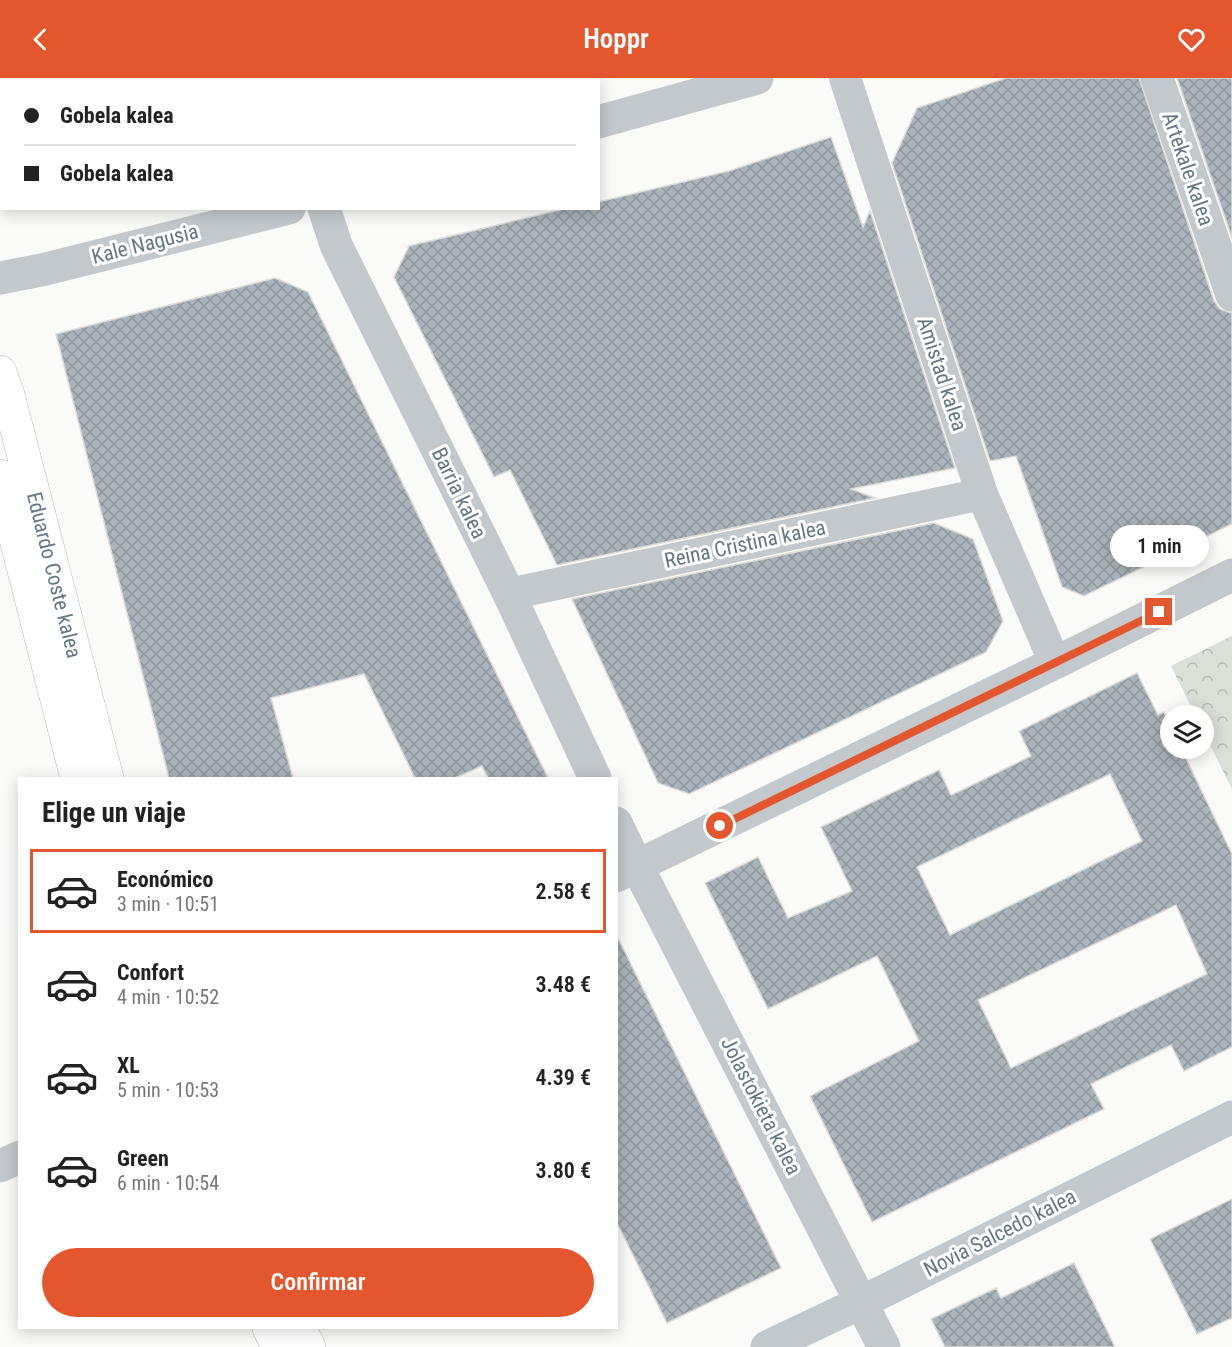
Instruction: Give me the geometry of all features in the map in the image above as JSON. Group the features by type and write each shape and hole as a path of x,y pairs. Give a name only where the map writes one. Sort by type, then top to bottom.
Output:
{"main road":[{"name":"Eduardo Coste kalea","path":"0,372 8,395 107,777"},
{"name":"Eduardo Coste kalea","path":"0,476 77,777"},
{"path":"269,1329 278,1347"},
{"path":"300,1329 309,1347"}],"street":[{"path":"600,121 757,78"},
{"name":"Amistad kalea","path":"845,78 982,494 1055,663"},
{"name":"Artekale kalea","path":"1157,78 1232,295"},
{"name":"Kale Nagusia","path":"0,278 46,269 281,210"},
{"name":"Barria kalea","path":"325,210 336,245 509,594 596,777"},
{"name":"Reina Cristina kalea","path":"509,594 982,494"},
{"path":"618,833 626,871 1232,575"},
{"name":"Jolastokieta kalea","path":"626,871 862,1302 884,1347"},
{"name":"Novia Salcedo kalea","path":"767,1347 1232,1117"},
{"path":"0,1166 18,1158"}],"green space":[{"path":"1232,636 1232,789 1214,753 1214,705 1190,705 1171,666"}],"building":[{"path":"1006,78 1139,78 1214,301 1220,309 1232,313 1232,524 1084,596 1062,587 1016,456 990,461 892,163 917,108"},
{"path":"1177,78 1232,78 1232,238"},
{"path":"831,137 863,227 870,211 955,468 851,489 875,498 557,565 510,470 494,477 394,277 409,246 560,210 600,210 600,202 729,171"},
{"path":"275,278 308,292 548,777 488,777 482,766 457,777 415,777 364,674 271,698 293,777 169,777 56,334"},
{"path":"934,523 973,539 1003,621 986,652 689,794 658,783 572,599"},
{"path":"1137,673 1158,715 1160,714 1160,759 1186,759 1232,854 1232,1047 1184,1071 1171,1045 1101,1079 1091,1084 1104,1109 872,1222 810,1096 919,1041 877,956 768,1009 705,883 758,857 788,918 852,891 821,827 939,770 951,795 1031,756 1019,731","holes":["1110,774 1142,841 950,935 917,867","1176,905 1207,974 1011,1068 978,1000"]},
{"path":"618,938 781,1268 667,1323 618,1225"},
{"path":"1232,1199 1232,1318 1197,1334 1150,1239"},
{"path":"1074,1263 1115,1347 945,1347 931,1319 996,1288 1001,1298"}],"route":[{"path":"720,826 1159,612"}]}
